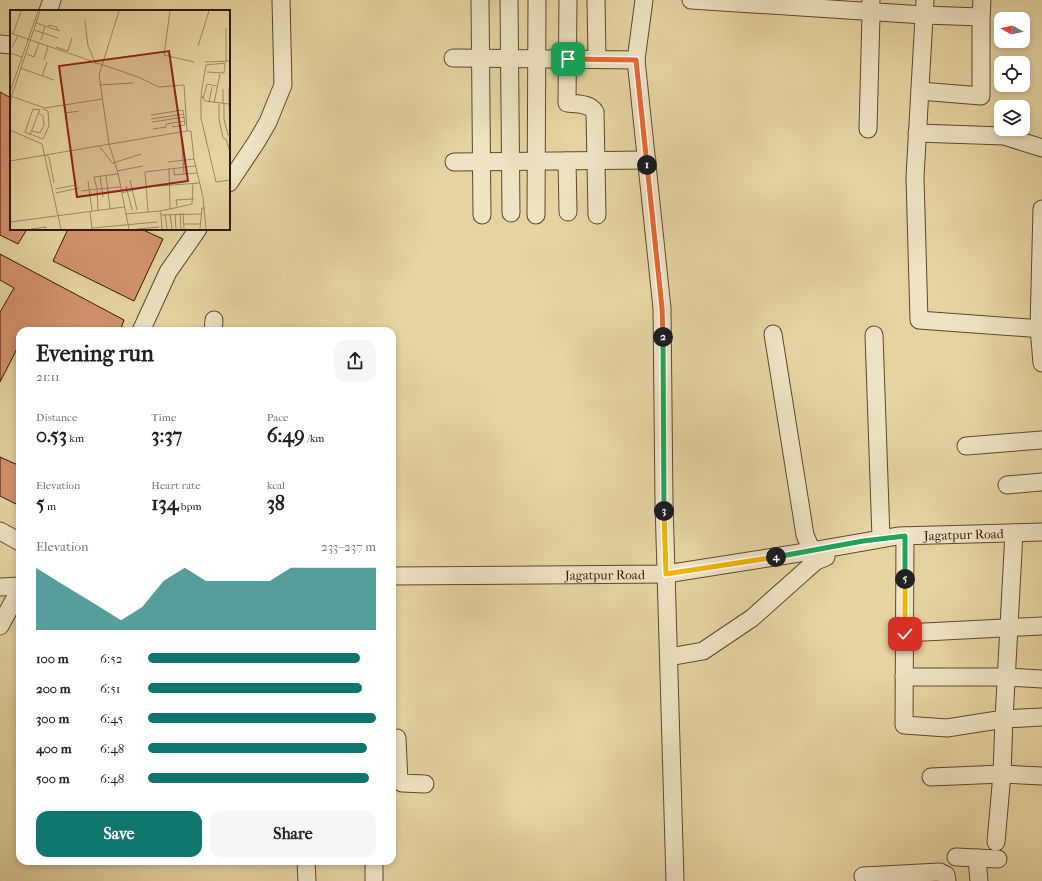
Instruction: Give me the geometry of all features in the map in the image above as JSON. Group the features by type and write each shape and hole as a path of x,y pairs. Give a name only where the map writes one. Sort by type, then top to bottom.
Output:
{"street":[{"path":"48,10 52,0"},
{"path":"230,181 268,122 283,85 281,0"},
{"path":"480,0 482,215"},
{"path":"510,0 511,213"},
{"path":"536,216 535,161 538,0"},
{"path":"568,0 567,103 586,105 593,108 595,112 597,215"},
{"path":"596,0 597,59"},
{"path":"644,0 636,60 662,308 664,503 675,881"},
{"path":"691,0 982,8 981,96 920,91"},
{"path":"868,129 870,6"},
{"path":"925,7 915,177 919,320 1041,329"},
{"path":"0,44 10,45"},
{"path":"453,58 636,60"},
{"path":"917,133 1004,136 1042,148"},
{"path":"454,162 647,160"},
{"path":"567,161 568,212"},
{"path":"1042,209 1042,363"},
{"path":"143,327 168,272 197,230"},
{"path":"773,334 805,536 814,556"},
{"path":"874,335 880,538"},
{"path":"966,446 1042,440"},
{"path":"1007,485 1042,482"},
{"path":"0,531 16,540"},
{"name":"Jagatpur Road","path":"396,576 666,574 814,556 863,541 880,538 1042,532"},
{"path":"996,842 1002,774 1014,533"},
{"path":"905,536 904,725 947,728 1004,719 1042,717"},
{"name":"Jagatpur Road","path":"668,657 704,651 752,618 814,556"},
{"path":"0,587 16,588"},
{"path":"0,626 16,596"},
{"path":"905,634 1042,626"},
{"path":"904,677 1007,677 1042,679"},
{"path":"396,756 397,738"},
{"path":"931,777 1002,774 1042,776"},
{"path":"396,776 402,784 425,784"},
{"path":"956,857 998,859"},
{"path":"977,858 979,881"},
{"path":"306,865 307,881"},
{"path":"374,865 374,881"},
{"path":"863,876 940,872 946,875 947,881"}],"building":[{"path":"0,92 10,97 10,230 26,230 18,244 0,235"},
{"path":"68,230 143,230 163,239 134,301 53,261"},
{"path":"0,254 124,320 121,327 16,327 16,351 0,382 0,312 14,288 0,280"},
{"path":"0,457 16,464 16,504 0,496"}],"route":[{"path":"568,59 636,60 662,308 666,574 812,551 863,541 905,536 905,634"}]}
